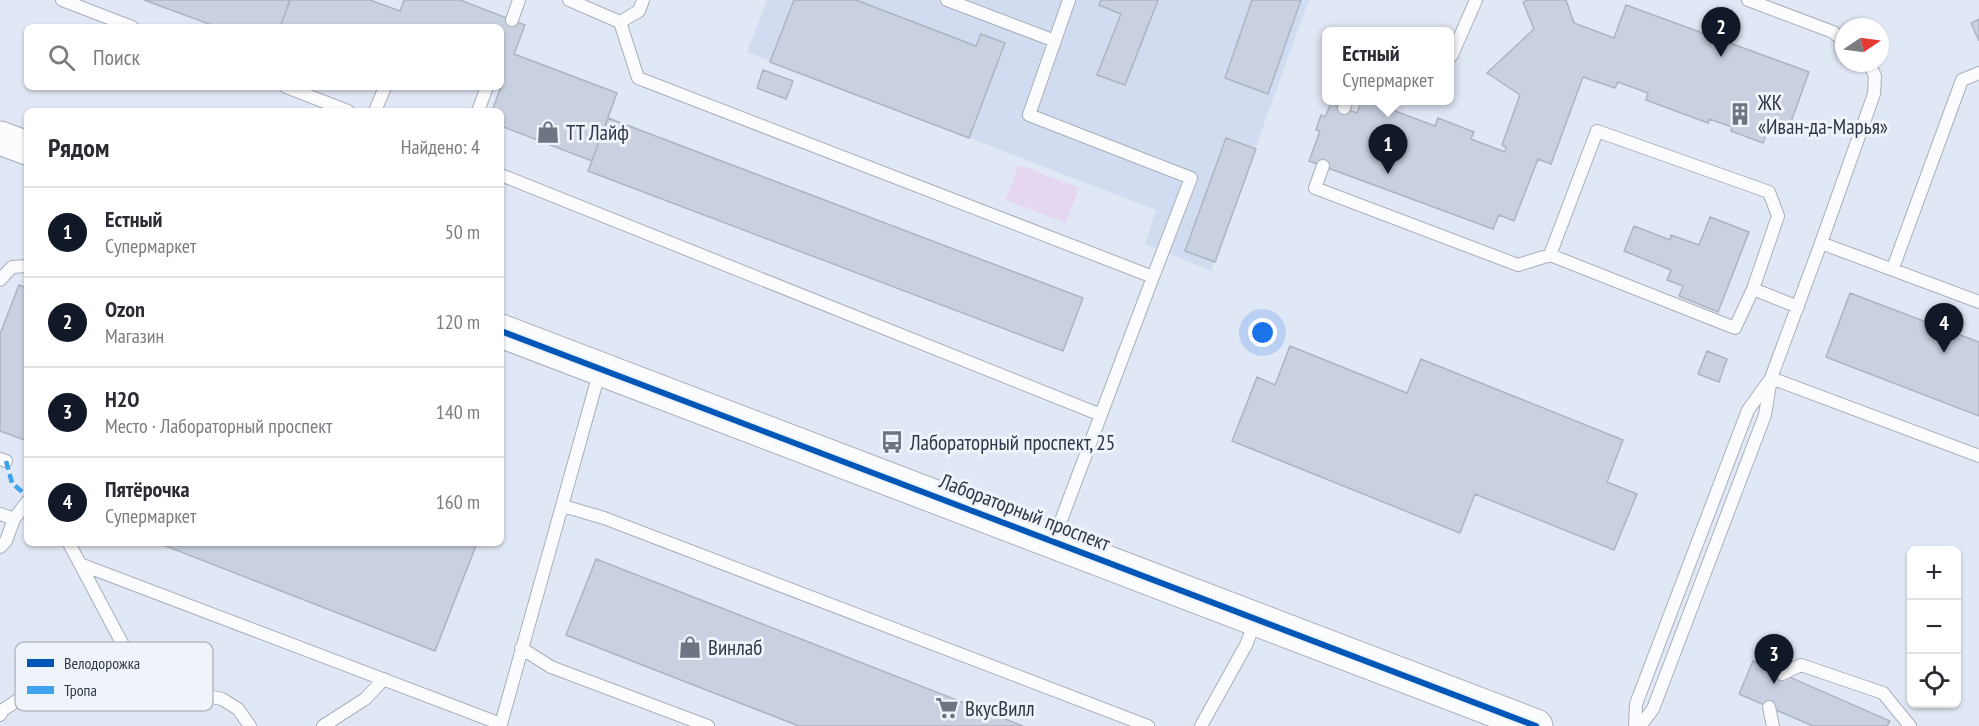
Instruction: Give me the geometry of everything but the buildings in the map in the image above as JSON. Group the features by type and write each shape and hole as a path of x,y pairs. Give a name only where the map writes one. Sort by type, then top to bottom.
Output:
{"street":[{"path":"0,138 24,147"},
{"name":"Лабораторный проспект","path":"504,332 1054,540 1536,726"}],"lane":[{"path":"62,0 124,24"},
{"path":"512,20 519,0"},
{"path":"569,0 620,22 638,78 1154,277"},
{"path":"620,22 639,11 643,0"},
{"path":"946,0 1055,41"},
{"path":"1054,540 1191,178 1029,115 1070,0"},
{"path":"1454,51 1476,0"},
{"path":"1748,0 1835,34"},
{"path":"1640,726 1653,709 1765,415 1771,378 1874,94 1873,72"},
{"path":"1893,268 1962,80 1979,73"},
{"path":"294,90 340,108"},
{"path":"376,108 384,90"},
{"path":"479,108 486,90"},
{"path":"1323,166 1315,189 1518,265 1550,255 1735,328 1753,289 1778,216 1769,192 1597,131 1550,255"},
{"path":"504,177 1101,415"},
{"path":"1821,243 1979,302"},
{"path":"0,280 12,267 24,266"},
{"path":"1753,289 1798,307"},
{"path":"80,564 501,725 600,369"},
{"path":"1771,378 1979,456"},
{"path":"1635,726 1636,704 1748,410 1771,378"},
{"path":"0,548 6,541 14,519 24,506"},
{"path":"563,506 604,518 1148,726"},
{"path":"0,514 14,519"},
{"path":"71,546 121,642"},
{"path":"1201,726 1246,645 1257,618"},
{"path":"521,648 551,667 708,726"},
{"path":"1782,674 1801,665 1883,693 1910,726"},
{"path":"323,726 365,699 384,680"},
{"path":"213,697 222,699 238,709 250,726"},
{"path":"0,715 3,710 15,702"},
{"path":"1769,707 1773,726"}],"shaded area":[{"path":"767,0 1309,0 1211,271 1145,244 1156,210 747,52"},
{"path":"1019,165 1079,188 1066,223 1005,200"}],"marked path":[{"path":"6,461 12,483 24,493"}],"cycle path":[{"path":"504,332 1536,726"}],"place":[{"name":"Ozon","path":"1721,57"},
{"name":"ЖК «Иван-да-Марья»","path":"1740,114"},
{"name":"ТТ Лайф","path":"548,132"},
{"name":"Естный","path":"1388,174"},
{"name":"Пятёрочка","path":"1944,353"},
{"name":"Лабораторный проспект, 25","path":"892,442"},
{"name":"Винлаб","path":"690,647"},
{"name":"H2O","path":"1774,684"},
{"name":"ВкусВилл","path":"947,708"}]}
